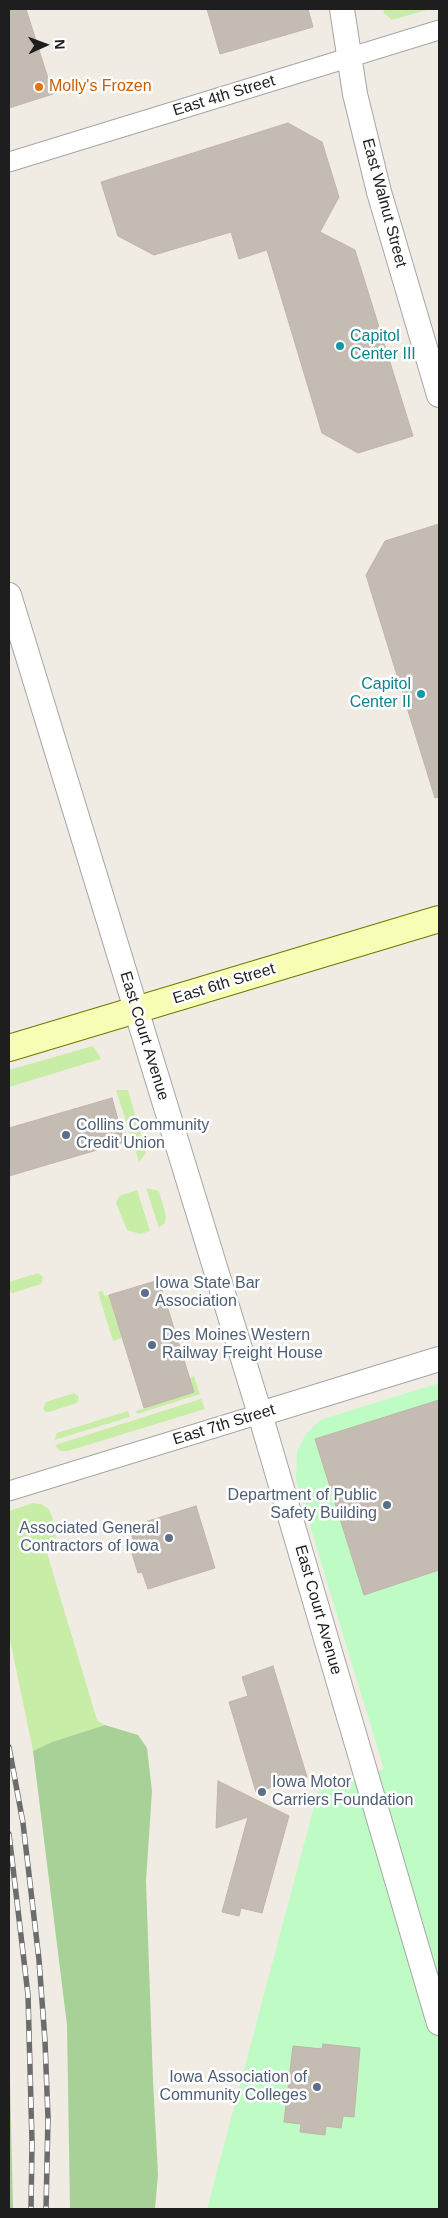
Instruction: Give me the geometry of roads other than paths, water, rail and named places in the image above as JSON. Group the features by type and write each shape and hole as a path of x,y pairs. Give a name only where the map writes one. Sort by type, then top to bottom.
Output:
{"main road":[{"name":"East 6th Street","path":"9,1048 439,919"}],"street":[{"name":"East Walnut Street","path":"342,9 355,94 379,192 439,394"},
{"name":"East 4th Street","path":"9,162 439,30"},
{"name":"East Court Avenue","path":"11,609 260,1414 439,2024"},
{"name":"East 7th Street","path":"9,1491 439,1358"}],"railway":[{"path":"9,1747 23,1823 39,1960 48,2118 46,2209"},
{"path":"9,1834 28,1995 32,2142 31,2209"}],"place":[{"name":"Molly's Frozen","path":"39,87"},
{"name":"Capitol Center III","path":"340,346"},
{"name":"Capitol Center II","path":"421,694"},
{"name":"Collins Community Credit Union","path":"66,1135"},
{"name":"Iowa State Bar Association","path":"145,1293"},
{"name":"Des Moines Western Railway Freight House","path":"152,1345"},
{"name":"Department of Public Safety Building","path":"387,1505"},
{"name":"Associated General Contractors of Iowa","path":"169,1538"},
{"name":"Iowa Motor Carriers Foundation","path":"262,1792"},
{"name":"Iowa Association of Community Colleges","path":"317,2087"}]}
